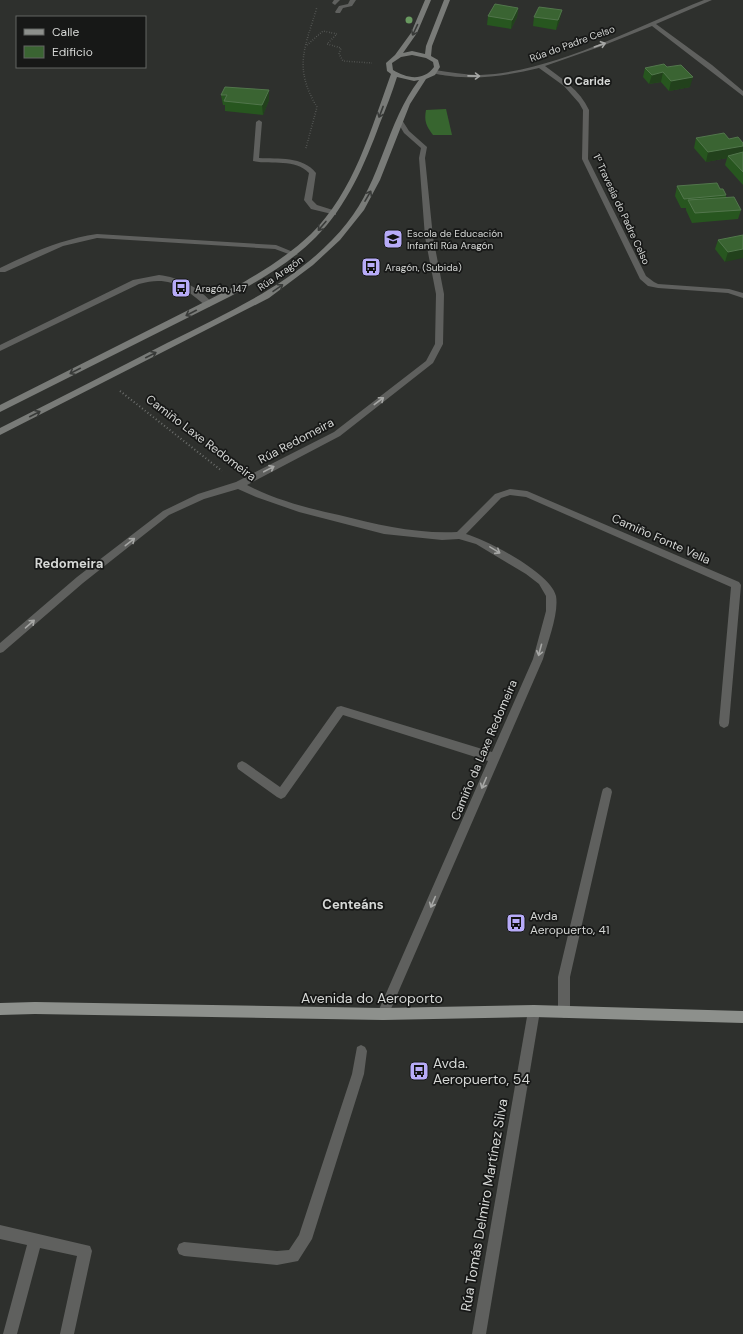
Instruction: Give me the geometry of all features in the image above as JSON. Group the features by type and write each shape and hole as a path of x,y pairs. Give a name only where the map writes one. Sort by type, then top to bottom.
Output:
{"main road":[{"name":"Rúa Aragón","path":"424,78 408,79 394,75 390,71 388,63 397,56 414,33 428,0"},
{"path":"428,56 429,46 447,0"},
{"path":"397,56 412,53 428,56 437,63 438,68 435,72"},
{"name":"Rúa Aragón","path":"0,432 266,296 302,270 335,242 355,219 371,194 410,96 424,78 435,72"},
{"name":"Rúa Aragón","path":"0,409 209,304 246,284 294,254 334,213 343,199 367,149 394,75"},
{"name":"Avenida do Aeroporto","path":"0,1010 35,1008 383,1014 534,1011 743,1017"}],"street":[{"path":"338,12 341,7 350,5 353,0"},
{"name":"Rúa do Padre Celso","path":"435,72 486,76 526,70 608,43 709,0"},
{"path":"652,23 710,66 743,94"},
{"name":"1ª Travesía do Padre Celso","path":"540,66 577,94 584,103 586,110 585,159 643,276 651,284 658,286 723,290 743,296"},
{"name":"Rúa Redomeira","path":"0,649 80,580 166,513 201,496 239,485 337,434 429,364 439,344 440,294 429,237 422,158 424,147 406,132 400,121"},
{"path":"259,122 255,160 301,164 310,167 313,173 308,200 314,207 334,213"},
{"name":"Rúa Aragón","path":"2,270 61,244 78,238 97,236 276,247 294,254"},
{"path":"0,348 149,277 177,279 209,304"},
{"name":"Camiño Laxe Redomeira","path":"239,485 259,496 299,509 384,530 442,536 459,535"},
{"name":"Camiño Fonte Vella","path":"459,535 498,496 510,492 527,494 736,585 724,723"},
{"name":"Camiño da Laxe Redomeira","path":"383,1014 538,659 551,611 551,595 542,581 529,571 479,541 459,535"},
{"path":"242,766 281,794 341,710 495,758"},
{"path":"564,1012 564,977 607,792"},
{"name":"Rúa Tomás Delmiro Martínez Silva","path":"479,1334 534,1011"},
{"path":"184,1250 277,1258 293,1256 305,1239 358,1074 361,1051"},
{"path":"0,1232 86,1251 67,1334"},
{"path":"10,1334 35,1240"}],"path":[{"path":"301,164 313,126 317,107 303,83 301,66 317,7"},
{"path":"306,46 323,31 336,34 327,44 341,48 339,54 343,61 354,62"},
{"name":"Camiño Laxe Redomeira","path":"118,390 239,485"}],"green space":[{"path":"446,109 452,135 433,135 426,123 426,110"}],"building":[{"path":"495,4 518,8 512,20 488,16"},
{"path":"539,7 562,10 558,20 534,17"},
{"path":"664,64 667,67 681,65 693,77 671,81 663,72 652,75 645,68"},
{"path":"225,87 269,90 262,105 224,101 227,95 221,95"},
{"path":"724,133 729,139 738,137 743,143 743,146 708,152 696,138"},
{"path":"743,152 743,172 728,156"},
{"path":"717,183 726,195 684,199 677,186"},
{"path":"734,197 741,210 695,213 688,200"},
{"path":"743,235 743,249 728,252 718,240"}],"place":[{"name":"Escola de Educación Infantil Rúa Aragón","path":"393,239"},
{"name":"Aragón, (Subida)","path":"371,267"},
{"name":"Aragón, 147","path":"181,288"},
{"name":"Avda Aeropuerto, 41","path":"516,923"},
{"name":"Avda. Aeropuerto, 54","path":"419,1071"}],"district":[{"name":"O Caride","path":"587,81"},
{"name":"Redomeira","path":"69,563"},
{"name":"Centeáns","path":"353,904"}]}
